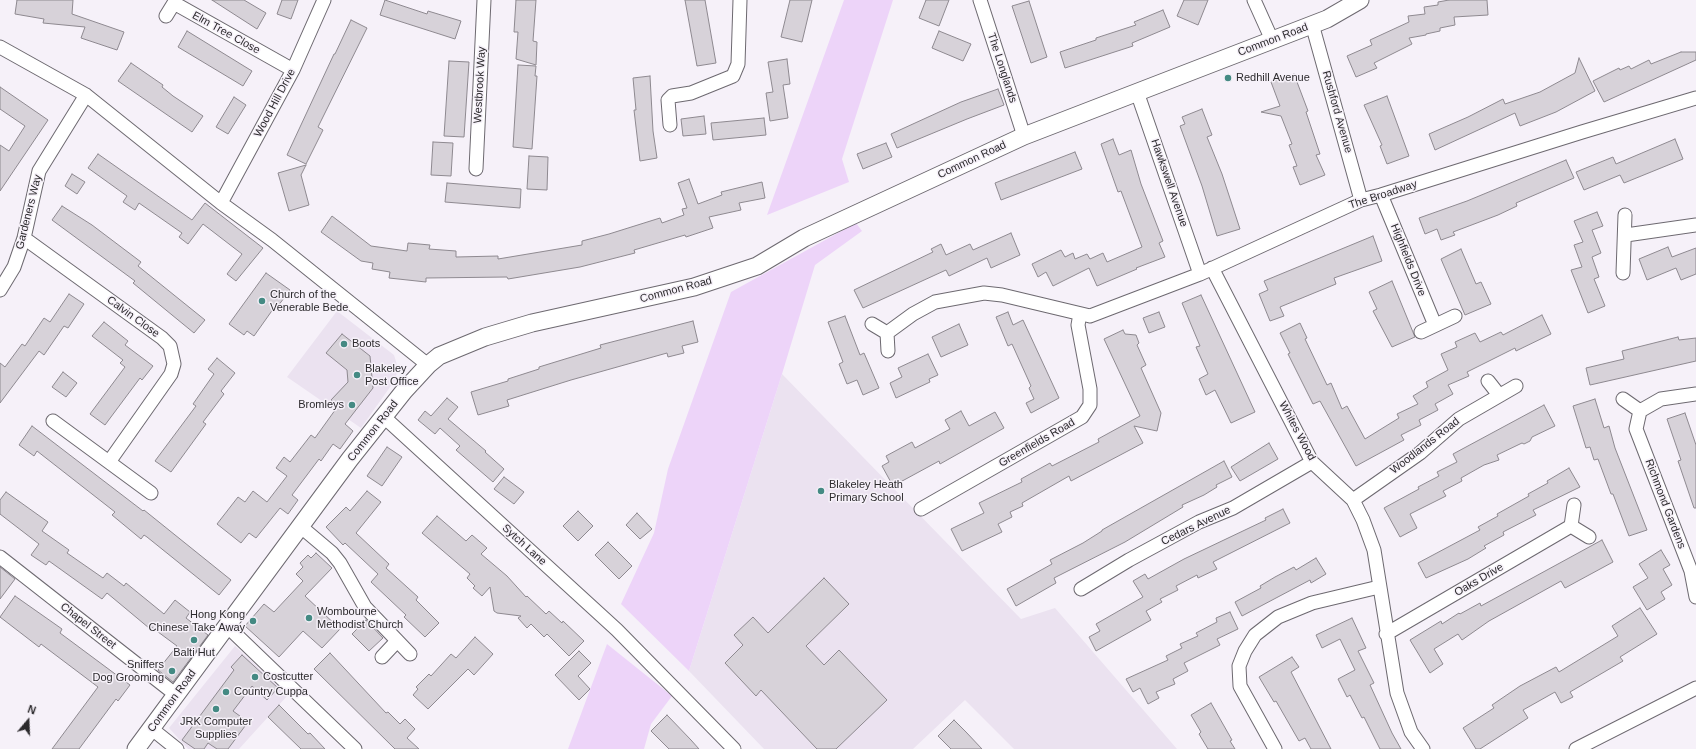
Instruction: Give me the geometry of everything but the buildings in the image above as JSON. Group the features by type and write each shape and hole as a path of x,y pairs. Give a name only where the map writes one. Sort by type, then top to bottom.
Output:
{"street":[{"name":"Wood Hill Drive","path":"221,202 293,70 324,0"},
{"name":"Westbrook Way","path":"476,169 484,0"},
{"path":"670,125 668,100 672,96 691,93 734,76 738,64 740,0"},
{"name":"The Longlands","path":"980,0 1024,136"},
{"path":"1254,0 1272,40"},
{"name":"Common Road","path":"136,749 300,526 384,417 428,365 439,356 484,337 532,323 694,287 757,266 804,238 1024,136 1327,19 1360,0"},
{"name":"Elm Tree Close","path":"166,16 174,3 293,70"},
{"name":"Rushford Avenue","path":"1312,24 1361,200"},
{"path":"0,47 86,95 221,202 272,240 428,365"},
{"name":"Hawkswell Avenue","path":"1138,92 1200,274"},
{"name":"Gardeners Way","path":"0,290 14,267 24,238 39,171 86,95"},
{"name":"The Broadway","path":"887,333 913,314 935,302 984,293 1002,294 1090,316 1200,274 1361,200 1696,98"},
{"name":"Highfields Drive","path":"1381,195 1435,326"},
{"path":"1623,273 1626,235 1625,215"},
{"path":"1626,235 1696,225"},
{"name":"Calvin Close","path":"24,238 162,338 170,346 174,364 171,374 109,462"},
{"name":"Whites Wood","path":"1212,268 1312,462 1353,500 1363,520 1374,550 1396,693 1411,732 1423,749"},
{"name":"Greenfields Road","path":"921,509 1082,417 1090,405 1090,389 1078,324 1080,314"},
{"path":"1421,332 1454,316"},
{"path":"872,324 887,333 888,351"},
{"path":"1488,381 1499,395"},
{"name":"Woodlands Road","path":"1353,500 1420,453 1459,418 1516,386"},
{"path":"1622,399 1640,411 1661,399 1696,394"},
{"name":"Richmond Gardens","path":"1640,411 1636,429 1691,571 1696,597"},
{"name":"Sytch Lane","path":"384,417 617,630 663,675 734,749"},
{"path":"53,421 151,493"},
{"name":"Cedars Avenue","path":"1081,589 1129,560 1199,522 1234,508 1312,462"},
{"path":"1574,506 1571,526 1589,537"},
{"path":"300,526 336,558 365,607 410,654"},
{"name":"Oaks Drive","path":"1386,634 1571,526"},
{"name":"Chapel Street","path":"0,557 175,694"},
{"path":"1275,749 1240,686 1239,666 1245,651 1255,635 1278,617 1312,603 1379,587"},
{"path":"227,626 354,749"},
{"path":"382,657 397,641"},
{"path":"1576,749 1696,688"},
{"path":"152,729 175,748"}],"shaded area":[{"path":"844,0 893,0 842,159 849,182 767,215"},
{"path":"856,223 862,231 815,265 689,671 621,604 654,533 668,469 731,292"},
{"path":"337,311 394,355 398,368 395,380 361,428 287,377"},
{"name":"Blakeley Heath Primary School","path":"782,374 1021,619 1055,608 1177,749 1014,749 965,700 913,749 764,749 689,671"},
{"path":"607,644 672,696 651,724 644,749 568,749"},
{"path":"235,646 288,695 239,749 188,749 169,728"}],"place":[{"name":"Redhill Avenue","path":"1228,78"},
{"name":"Church of the Venerable Bede","path":"262,301"},
{"name":"Boots","path":"344,344"},
{"name":"Blakeley Post Office","path":"357,375"},
{"name":"Bromleys","path":"352,405"},
{"name":"Blakeley Heath Primary School","path":"821,491"},
{"name":"Wombourne Methodist Church","path":"309,618"},
{"name":"Hong Kong Chinese Take Away","path":"253,621"},
{"name":"Balti Hut","path":"194,640"},
{"name":"Sniffers Dog Grooming","path":"172,671"},
{"name":"Costcutter","path":"255,677"},
{"name":"Country Cuppa","path":"226,692"},
{"name":"JRK Computer Supplies","path":"216,709"}]}
